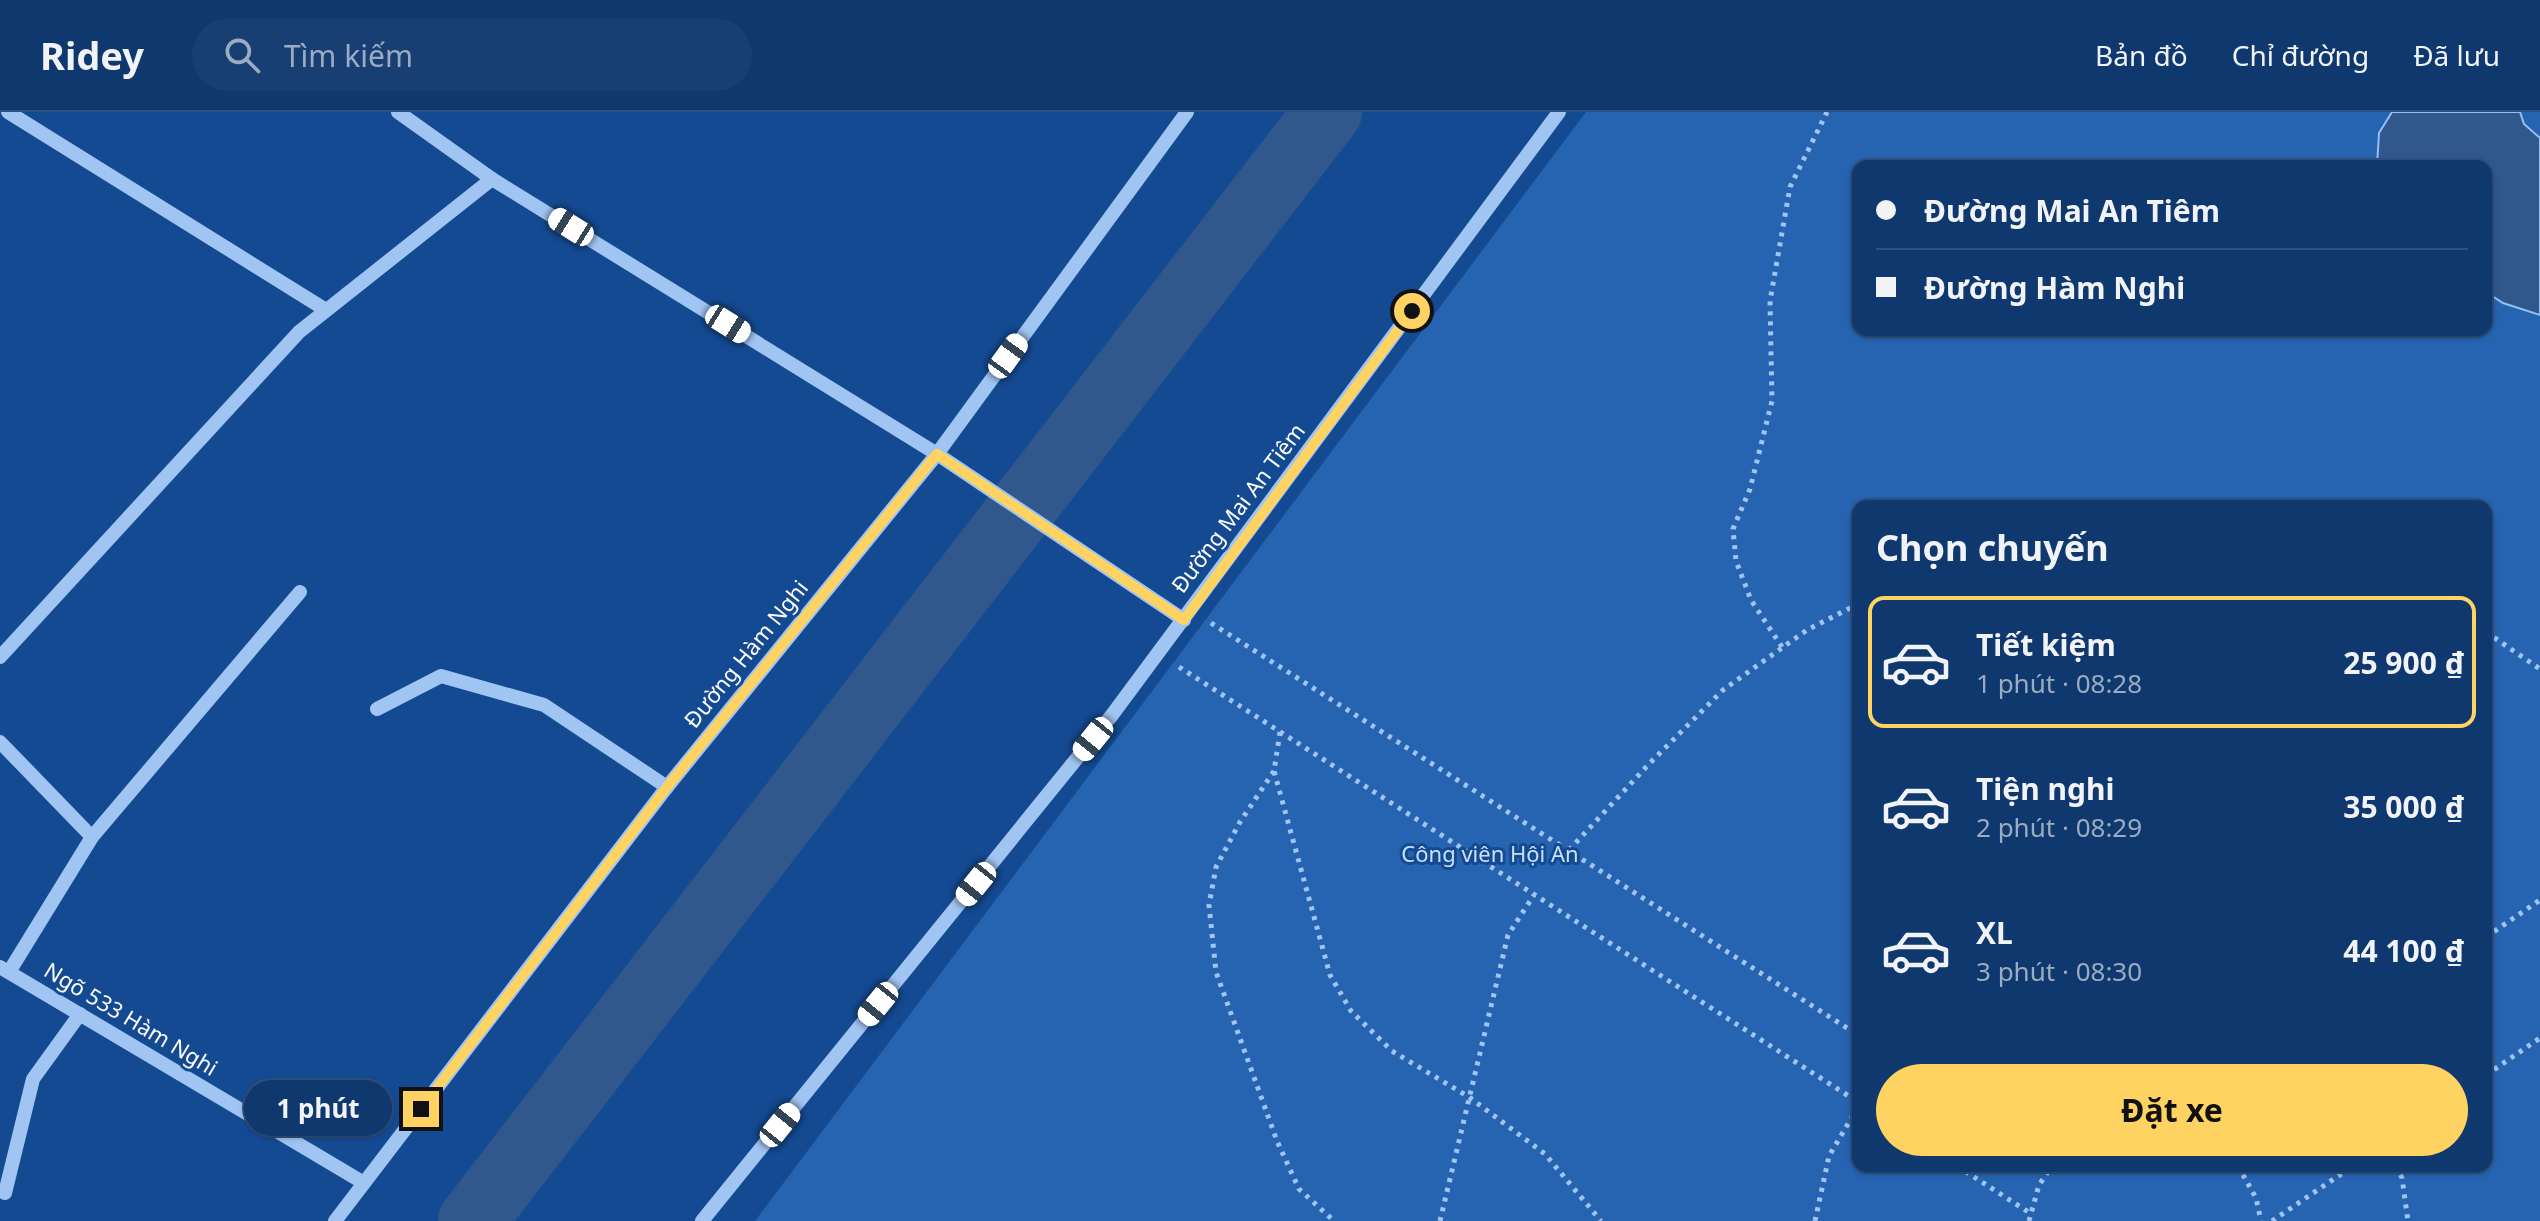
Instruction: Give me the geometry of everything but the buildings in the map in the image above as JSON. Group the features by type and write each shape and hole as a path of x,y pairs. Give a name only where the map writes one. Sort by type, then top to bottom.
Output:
{"street":[{"path":"8,112 326,310"},
{"path":"398,112 492,179 937,454 1129,583 1187,615"},
{"name":"Đường Hàm Nghi","path":"335,1221 667,787 937,454 1187,112"},
{"name":"Đường Mai An Tiêm","path":"702,1221 1112,715 1559,112"},
{"path":"0,657 299,332 492,179"},
{"path":"5,969 92,837 300,592"},
{"path":"377,709 441,676 544,705 667,787"},
{"path":"0,742 92,837"},
{"name":"Ngõ 533 Hàm Nghi","path":"5,969 364,1183"},
{"path":"5,1193 33,1079 80,1014"}],"path":[{"path":"1782,647 1751,600 1736,561 1733,529 1750,489 1772,401 1770,301 1790,187 1827,112"},
{"path":"1569,850 1723,690 1807,630 1852,607"},
{"path":"1187,615 1569,850 1852,1031"},
{"path":"2492,636 2540,669"},
{"path":"1158,653 1852,1100"},
{"path":"1280,732 1274,771 1330,975 1351,1011 1392,1051 1469,1097 1545,1154 1601,1221"},
{"path":"1274,771 1240,822 1216,867 1209,905 1216,972 1277,1141 1299,1189 1334,1221"},
{"path":"1440,1221 1508,935 1534,895"},
{"path":"2492,933 2540,900"},
{"path":"2492,1071 2540,1038"},
{"path":"1815,1221 1829,1156 1852,1115"},
{"path":"1966,1172 2030,1213"},
{"path":"2029,1221 2039,1185 2048,1172"},
{"path":"2241,1172 2256,1198 2261,1221"},
{"path":"2272,1221 2344,1172"},
{"path":"2399,1172 2408,1221"}],"green space":[{"name":"Công viên Hội An","path":"1586,112 2540,112 2540,1221 755,1221"}],"shaded area":[{"path":"2392,112 2520,112 2524,124 2540,138 2540,315 2503,303 2492,296 2492,160 2377,160 2379,133"}],"waterway":[{"path":"472,1221 1328,112"}],"route":[{"path":"421,1109 667,787 937,454 1184,620 1412,311"}]}
